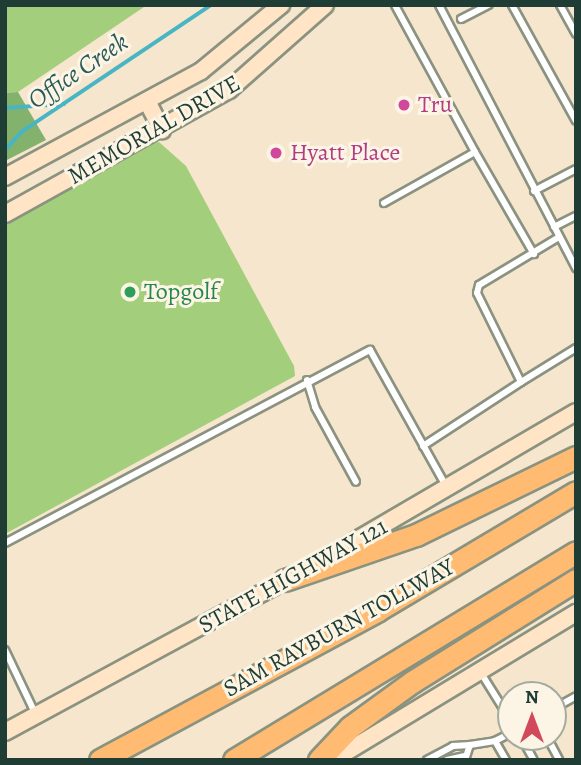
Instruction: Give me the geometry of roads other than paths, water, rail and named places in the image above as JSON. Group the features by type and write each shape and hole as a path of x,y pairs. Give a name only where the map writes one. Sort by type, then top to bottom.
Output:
{"highway":[{"path":"285,580 416,535 576,457"},
{"name":"SAM RAYBURN TOLLWAY","path":"100,760 378,610 576,492"},
{"path":"234,760 576,552"},
{"path":"319,760 350,727 412,682 576,580"}],"main road":[{"name":"MEMORIAL DRIVE","path":"5,177 201,71 281,5"},
{"name":"MEMORIAL DRIVE","path":"5,214 162,130 261,67 325,5"},
{"path":"147,101 162,130"},
{"name":"STATE HIGHWAY 121","path":"5,732 285,580 576,412"},
{"path":"333,760 576,613"}],"lane":[{"path":"394,5 534,254"},
{"path":"439,5 576,268"},
{"path":"461,19 489,5"},
{"path":"512,5 576,121"},
{"path":"560,5 576,34"},
{"path":"384,203 475,152"},
{"path":"534,191 576,169"},
{"path":"554,227 576,216"},
{"path":"521,382 477,293 480,285 559,237"},
{"path":"423,446 576,348"},
{"path":"5,543 307,380 370,350 447,488"},
{"path":"307,380 315,407 356,482"},
{"path":"5,650 36,715"},
{"path":"480,671 497,698"},
{"path":"427,760 453,746 495,741 506,760"},
{"path":"447,760 465,758 470,745"}],"waterway":[{"name":"Office Creek","path":"5,150 23,131 211,5"},
{"path":"5,108 64,104"}],"place":[{"name":"Tru","path":"404,105"},
{"name":"Hyatt Place","path":"276,153"},
{"name":"Topgolf","path":"130,292"}]}
